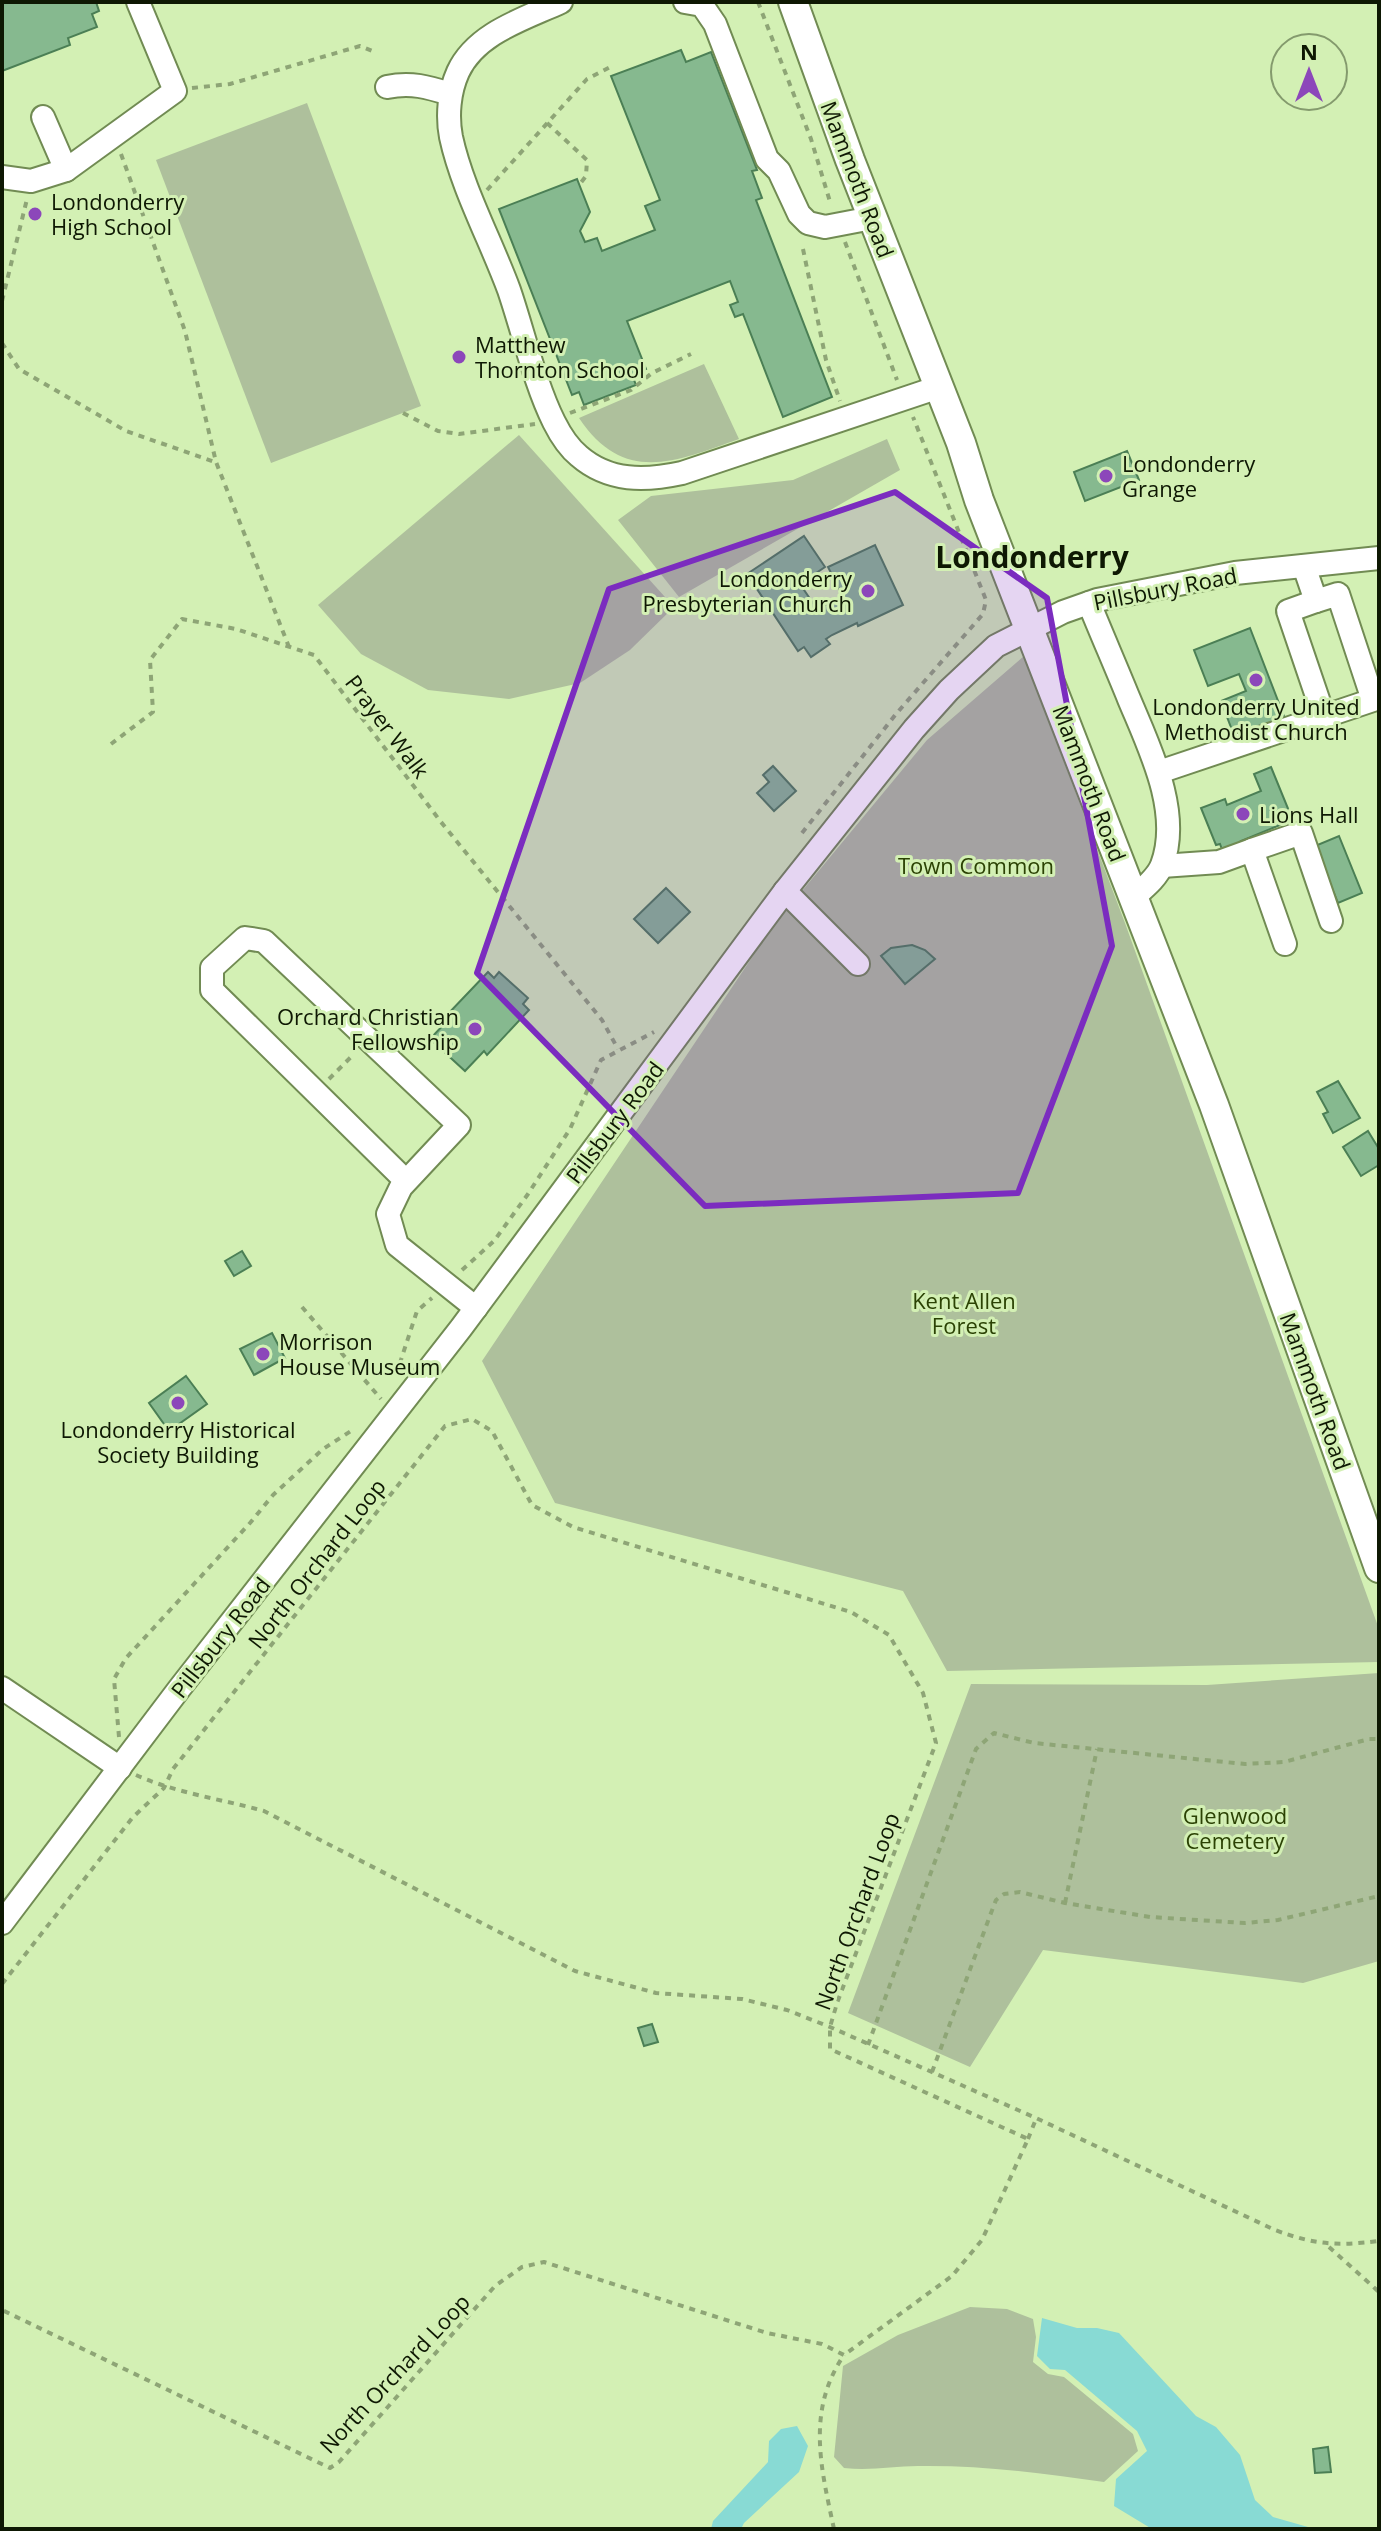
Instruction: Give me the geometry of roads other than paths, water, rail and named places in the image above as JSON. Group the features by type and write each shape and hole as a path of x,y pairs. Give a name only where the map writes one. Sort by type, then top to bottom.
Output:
{"main road":[{"name":"Mammoth Road","path":"797,3 872,218 1214,1105 1379,1568"}],"street":[{"path":"2,177 31,181 66,170 175,91 138,2"},
{"path":"561,2 493,34 477,45 465,59 450,94 450,134 553,420 578,456 613,475 635,479 658,478 682,473 939,387"},
{"path":"685,2 702,5 715,24 767,159 779,171 799,214 808,223 825,227 872,218"},
{"path":"387,87 403,83 450,94"},
{"path":"43,117 66,170"},
{"name":"Pillsbury Road","path":"2,1923 120,1768 388,1400 476,1308 785,891 914,729 949,690 996,646 1089,603 1235,573 1379,558"},
{"path":"1304,566 1316,601"},
{"path":"1159,772 1324,717 1373,700 1338,594 1288,611 1324,717"},
{"path":"1089,603 1159,772 1166,799 1167,842 1162,866 1151,882 1134,897"},
{"path":"1162,866 1219,862 1301,833 1331,921"},
{"path":"1252,850 1285,944"},
{"path":"785,891 858,964"},
{"path":"406,1181 212,990 212,968 245,938 264,941 459,1125 401,1187 388,1214 397,1245 476,1308"},
{"path":"2,1688 120,1768"}],"water":[{"path":"1042,2318 1077,2328 1119,2333 1196,2416 1216,2427 1240,2455 1255,2500 1273,2517 1315,2529 1152,2529 1114,2506 1116,2479 1147,2451 1137,2431 1065,2370 1050,2369 1037,2356"},
{"path":"797,2426 808,2446 799,2472 741,2529 711,2529 713,2521 768,2462 769,2441 781,2429"}],"place":[{"name":"Londonderry High School","path":"35,214"},
{"name":"Matthew Thornton School","path":"459,357"},
{"name":"Londonderry Grange","path":"1106,476"},
{"name":"Londonderry Presbyterian Church","path":"868,591"},
{"name":"Londonderry United Methodist Church","path":"1256,680"},
{"name":"Lions Hall","path":"1243,814"},
{"name":"Orchard Christian Fellowship","path":"475,1029"},
{"name":"Morrison House Museum","path":"263,1354"},
{"name":"Londonderry Historical Society Building","path":"178,1403"}],"district":[{"name":"Londonderry","path":"1032,556"}],"park label":[{"name":"Town Common","path":"976,865"},
{"name":"Kent Allen Forest","path":"964,1312"},
{"name":"Glenwood Cemetery","path":"1235,1828"}]}
